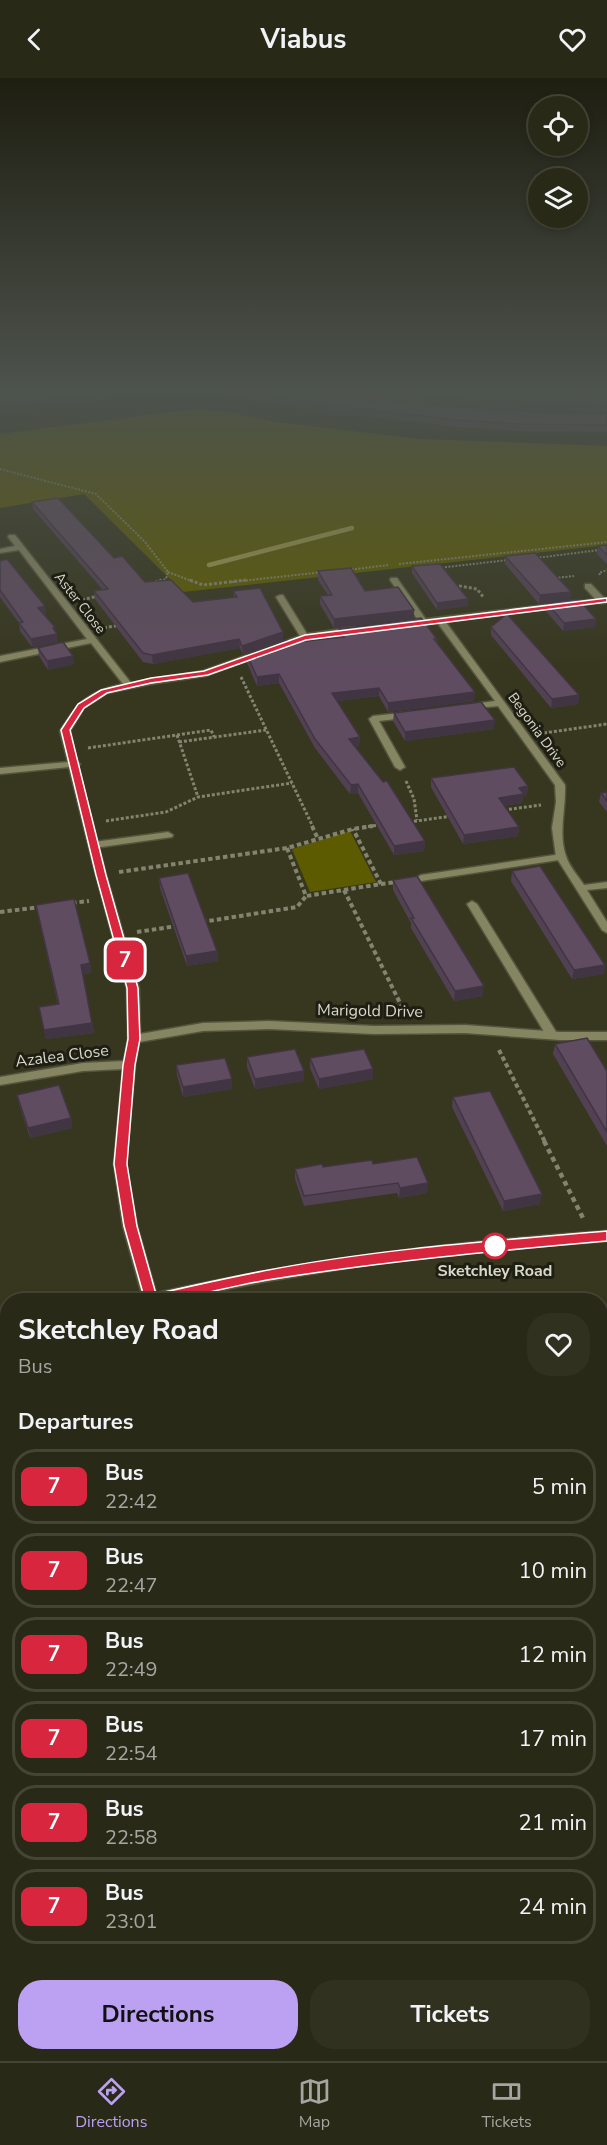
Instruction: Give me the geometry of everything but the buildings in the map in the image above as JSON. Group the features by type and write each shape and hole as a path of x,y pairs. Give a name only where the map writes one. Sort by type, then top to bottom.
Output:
{"street":[{"name":"Aster Close","path":"12,537 128,685"},
{"path":"0,551 19,548"},
{"path":"394,579 423,621"},
{"path":"588,586 605,603"},
{"path":"280,597 305,637"},
{"path":"400,624 605,603"},
{"name":"Begonia Drive","path":"440,620 561,785 557,828 561,857 607,930"},
{"path":"148,1293 130,1226 120,1164 129,1065 134,1039 133,988 101,875 65,730 81,706 104,692 128,685 205,673 305,637 366,628"},
{"path":"0,659 92,640"},
{"path":"455,709 501,703"},
{"path":"400,767 373,720 420,714"},
{"path":"0,771 75,764"},
{"path":"94,845 168,835"},
{"path":"421,878 561,857"},
{"path":"581,888 607,885"},
{"path":"472,904 552,1035"},
{"name":"Marigold Drive","path":"134,1039 203,1027 269,1024 374,1030 489,1030 607,1036"},
{"name":"Azalea Close","path":"0,1081 83,1067 129,1065"},
{"path":"183,1293 264,1276 366,1261 600,1237"}],"path":[{"path":"48,482 96,494 145,542 168,572 166,579 155,582"},
{"path":"535,558 607,549"},
{"path":"441,576 436,568 515,560"},
{"path":"448,583 477,589 496,613"},
{"path":"64,603 108,594"},
{"path":"86,632 130,624"},
{"path":"234,662 318,839"},
{"path":"525,735 607,724"},
{"path":"71,751 211,730 214,737"},
{"path":"179,742 266,730"},
{"path":"177,735 198,797"},
{"path":"400,767 414,799 417,820"},
{"path":"89,824 166,812 198,797 292,783"},
{"path":"495,811 561,802"},
{"path":"406,822 462,815"},
{"path":"101,875 287,848 353,829 385,825"},
{"path":"196,923 297,907 306,896 381,884 353,829"},
{"path":"287,848 306,896"},
{"path":"344,890 413,1029"},
{"path":"64,904 108,898"},
{"path":"0,912 43,906"},
{"path":"118,935 185,924"},
{"path":"489,1030 600,1237"}],"shaded area":[{"path":"0,482 607,482 607,545 183,592 84,494 0,508"},
{"path":"350,831 376,882 310,892 292,849"}],"waterway":[{"path":"209,565 352,528"}],"bus line":[{"name":"7","path":"149,1293 130,1226 120,1164 129,1065 134,1039 133,988 101,875 65,730 81,706 104,692 128,685 205,673 305,637 355,629 607,600"},
{"name":"7","path":"184,1293 264,1276 366,1261 477,1247 607,1236"}],"place":[{"name":"Sketchley Road","path":"495,1246"}]}
